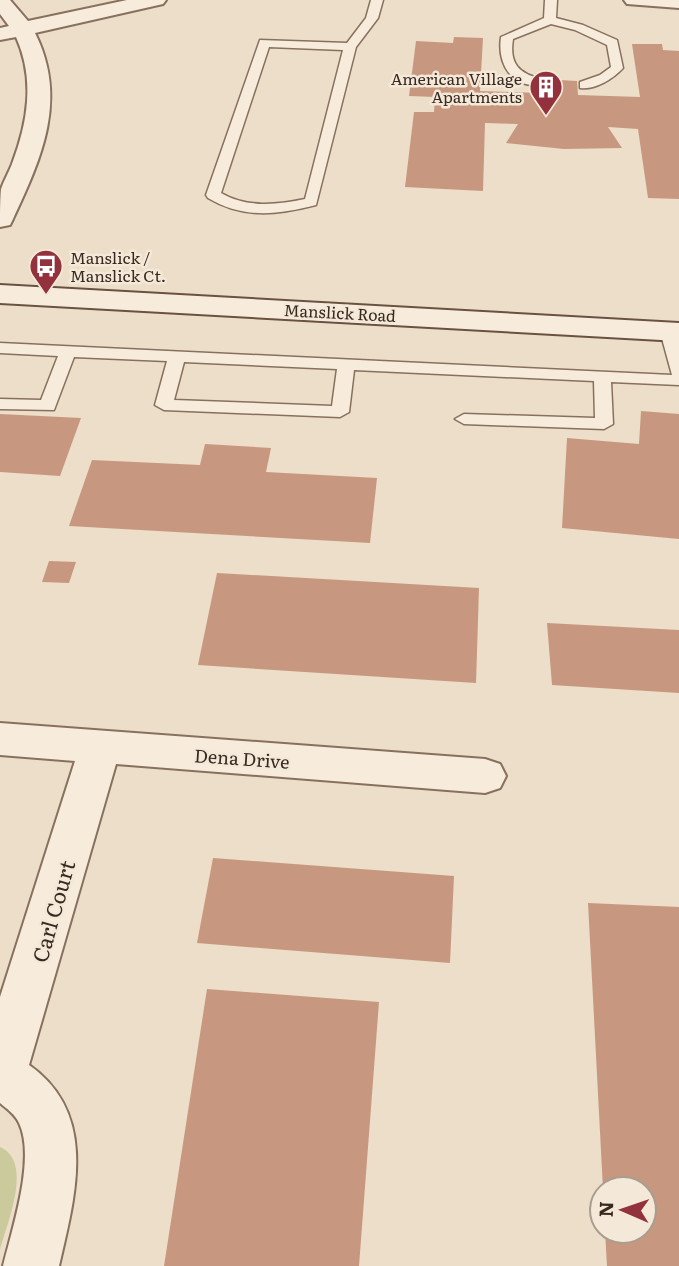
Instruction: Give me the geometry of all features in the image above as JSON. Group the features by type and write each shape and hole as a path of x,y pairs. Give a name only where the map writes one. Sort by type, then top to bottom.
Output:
{"street":[{"path":"11,32 156,0"},
{"path":"634,0 679,2"},
{"path":"0,1 11,32 39,71 40,115 31,153 0,219"},
{"name":"Manslick Road","path":"0,294 674,332"},
{"name":"Dena Drive","path":"0,739 485,776"},
{"name":"Carl Court","path":"30,1266 50,1184 48,1131 34,1099 1,1077 100,746"}],"lane":[{"path":"351,47 264,43 213,195 232,206 276,209 311,202 351,47 372,18 377,0"},
{"path":"550,20 551,0"},
{"path":"538,82 527,80 510,70 503,55 507,37 550,20 579,27 614,43 617,68 604,78 584,85"},
{"path":"674,332 679,373"},
{"path":"0,348 679,380"},
{"path":"0,404 48,406 68,351"},
{"path":"177,356 164,405 340,412 346,364"},
{"path":"464,419 604,424 602,376"}],"green space":[{"path":"0,1147 10,1155 17,1179 12,1210 0,1250"}],"building":[{"name":"American Village Apartments","path":"454,37 483,38 480,91 543,93 542,79 577,81 578,95 640,97 632,44 662,44 663,50 679,51 679,199 648,198 638,129 608,127 622,148 564,149 506,143 518,124 485,123 483,191 405,187 414,112 434,112 435,97 409,96 416,41 453,43"},
{"path":"641,411 679,414 679,539 562,528 567,438 639,444"},
{"path":"0,414 81,418 60,476 0,472"},
{"path":"205,444 271,448 266,472 377,478 370,543 69,526 92,460 200,465"},
{"path":"49,561 76,562 69,583 42,582"},
{"path":"217,573 479,588 476,683 198,665"},
{"path":"547,623 679,630 679,693 552,685"},
{"path":"213,858 454,876 450,963 197,943"},
{"path":"588,903 679,907 679,1266 607,1266 606,1245 658,1245 658,1175 602,1175"},
{"path":"207,989 379,1002 359,1266 164,1266"}],"place":[{"name":"American Village Apartments","path":"546,117"},
{"name":"Manslick / Manslick Ct.","path":"46,296"}]}
